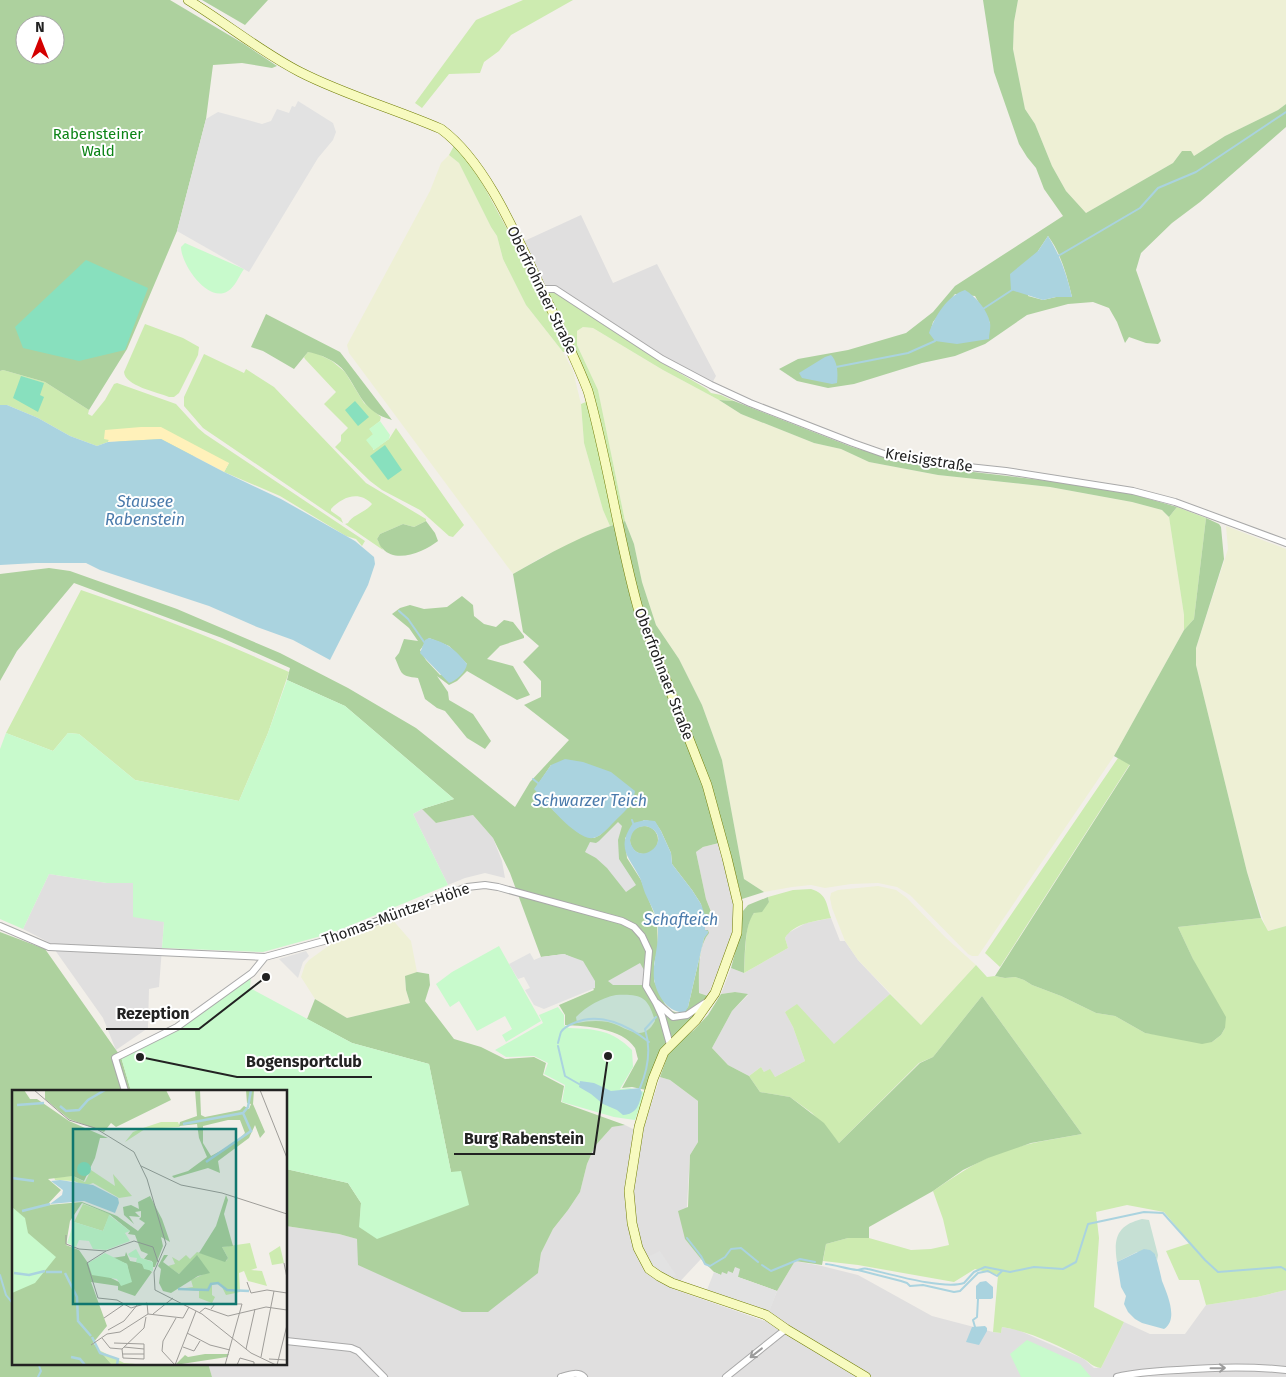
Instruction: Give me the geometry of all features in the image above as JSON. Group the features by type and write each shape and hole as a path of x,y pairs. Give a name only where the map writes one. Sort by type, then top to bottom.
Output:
{"main road":[{"name":"Oberfrohnaer Straße","path":"188,0 236,30 267,54 302,73 442,130 456,140 484,178 515,232 588,391 598,427 638,608 707,786 738,904 737,933 715,994 696,1020 664,1052 653,1079 639,1127 629,1191 632,1223 638,1248 649,1268 659,1276 672,1283 766,1315 786,1330 866,1377"}],"street":[{"name":"Kreisigstraße","path":"541,288 556,289 662,359 711,385 750,403 853,444 890,456 1006,471 1133,491 1175,502 1286,543"},
{"name":"Thomas-Müntzer-Höhe","path":"0,926 48,947 265,957 324,941 467,887 485,885 507,889 622,921 634,927 642,936 649,950 646,986 656,1003 670,1045"},
{"path":"124,1090 115,1058 177,1027 252,973 265,957"},
{"path":"656,1003 673,1017 681,1017 710,1000"},
{"path":"726,1377 786,1330"},
{"path":"288,1341 351,1348 358,1351 384,1377"},
{"path":"1117,1377 1197,1368 1260,1367 1286,1370"},
{"path":"561,1377 582,1374 584,1377"}],"shaded area":[{"path":"298,101 333,123 336,132 333,140 318,158 249,272 177,231 206,119 218,112 262,124 271,121 277,109 289,113 292,106 295,107"},
{"path":"581,215 613,283 657,264 716,376 711,385 662,359 556,289 543,289 520,243"},
{"path":"422,809 436,823 473,815 493,838 502,861 505,878 485,873 448,885 413,814"},
{"path":"618,822 622,826 618,840 619,859 636,885 626,892 607,868 596,858 585,852 590,842 596,843 599,841"},
{"path":"720,843 734,906 732,933 708,996 699,993 699,966 705,926 714,918 706,899 696,852 703,847"},
{"path":"49,874 107,883 134,883 164,922 159,987 149,989 148,1028 116,1050 103,1018 50,943 23,929"},
{"path":"831,918 840,941 845,941 858,960 890,994 834,1045 785,1011 805,1061 775,1077 764,1072 761,1067 749,1076 728,1065 712,1048 732,1011 748,995 735,992 721,994 731,968 744,973 788,948 785,938 788,933 806,923"},
{"path":"306,951 309,956 303,962 298,978 279,959"},
{"path":"530,953 534,960 541,957 564,954 583,961 595,981 595,988 544,1009 534,1005 525,990 530,988 524,977 518,979 509,964"},
{"path":"640,963 644,970 644,985 613,985 608,981"},
{"path":"660,1077 670,1080 698,1101 698,1142 690,1155 685,1239 701,1259 673,1289 765,1321 777,1291 795,1261 822,1266 858,1275 932,1316 993,1332 1001,1333 1002,1327 1018,1330 1084,1359 1094,1368 1101,1368 1124,1322 1150,1334 1185,1334 1206,1305 1257,1297 1286,1290 1286,1377 212,1377 208,1364 288,1364 288,1226 339,1234 538,1273 541,1253 553,1229 580,1192 587,1164 595,1146 612,1127 625,1125 633,1129 643,1130"},
{"path":"660,1251 676,1275 665,1280 643,1259"},
{"path":"735,1267 740,1269 738,1277 777,1291 769,1313 707,1290 714,1272 721,1275 722,1272 727,1274 728,1271 733,1273"}],"green space":[{"name":"Rabensteiner Wald","path":"0,0 170,0 277,66 272,68 242,63 213,65 206,119 177,231 127,349 89,410 45,382 3,370 0,371"},
{"path":"202,0 268,0 245,25"},
{"path":"523,0 573,0 511,35 499,51 484,62 480,73 449,74 422,108 415,103 476,20"},
{"path":"983,0 1018,0 1014,22 1013,49 1025,109 1035,124 1052,166 1066,191 1086,213 1173,163 1182,151 1191,151 1194,156 1225,136 1278,110 1286,104 1286,127 1200,202 1172,223 1141,253 1136,270 1161,341 1158,344 1146,343 1129,337 1125,343 1109,308 1093,302 1068,304 1027,315 985,344 955,356 922,363 854,384 828,388 797,381 779,369 798,359 848,350 906,333 933,312 955,286 1063,216 1044,189 1036,168 1019,144 994,72","holes":["1048,236 1060,257 1072,297 1056,297 1043,300 1028,296 1038,251","955,294 975,296 990,323 930,333 933,322"]},
{"path":"1018,0 1286,0 1286,104 1278,110 1225,136 1194,156 1182,151 1173,163 1086,213 1066,191 1052,166 1035,124 1025,109 1013,49 1014,22"},
{"path":"455,144 481,181 514,242 536,290 553,292 559,295 711,393 734,401 719,400 663,370 593,328 583,327 577,331 577,345 598,390 625,521 610,526 603,510 584,443 581,404 593,399 574,352 563,352 526,305 503,259 497,236 459,163 449,155"},
{"path":"449,155 459,163 497,236 503,259 526,305 563,352 573,371 581,404 584,443 603,510 610,526 542,557 513,574 349,353 347,345 430,191 441,163"},
{"path":"185,243 244,269 233,287 220,294 204,287 191,272 182,254 181,247"},
{"path":"86,260 148,288 125,350 79,361 23,348 15,327"},
{"path":"266,314 340,352 392,420 382,417 368,407 342,368 328,359 308,352 294,369 263,351 251,347"},
{"path":"145,324 183,338 199,347 198,355 179,393 174,397 169,397 136,385 126,377 124,372"},
{"path":"583,327 593,328 741,414 814,443 841,449 869,462 938,475 1050,487 1132,502 1162,510 1169,517 1184,615 1184,630 1114,756 978,956 968,954 910,895 897,887 878,883 851,884 825,888 811,885 764,892 744,879 722,760 702,705 679,659 656,625 642,582 634,544 625,521 598,390 577,345 577,331"},
{"path":"308,352 316,353 332,361 345,372 364,403 381,417 380,421 370,429 373,434 373,450 389,439 396,428 464,525 453,537 449,536 420,510 382,490 370,481 335,447 341,441 341,435 348,428 324,404 336,392 305,359 304,357"},
{"path":"204,354 244,373 246,369 274,387 366,483 426,519 426,521 414,527 403,524 380,534 377,539 383,550 345,524 372,504 367,500 356,496 345,498 335,505 331,511 341,518 343,523 203,428 184,406 184,397"},
{"path":"3,370 45,382 89,410 88,414 92,416 105,400 114,384 117,383 176,404 205,434 365,541 362,546 356,539 346,536 280,496 224,472 229,463 109,440 97,446 70,436 38,418 7,405 0,405 0,371"},
{"path":"21,376 44,383 40,395 44,397 38,412 13,398"},
{"path":"719,400 734,401 852,447 889,458 931,467 1049,481 1132,494 1177,507 1169,517 1162,510 1132,502 1050,487 938,475 869,462 841,449 814,443 741,414"},
{"path":"355,401 369,417 358,426 345,410"},
{"path":"380,421 390,435 389,439 374,450 366,440 373,434 369,429"},
{"path":"385,445 402,470 388,480 370,456"},
{"path":"1177,507 1206,518 1194,619 1184,630 1184,615 1169,517"},
{"path":"1206,518 1219,524 1221,527 1224,559 1196,648 1196,665 1247,872 1261,918 1178,927 1193,959 1226,1017 1225,1028 1221,1035 1212,1042 1202,1044 1145,1033 1115,1016 1096,1013 1024,980 1015,977 995,976 1130,765 1114,756 1184,630 1194,619"},
{"path":"426,521 435,533 438,541 419,552 403,556 389,553 382,548 377,539 380,534 403,524 414,527"},
{"path":"625,521 634,544 642,582 656,625 679,659 702,705 722,760 744,879 764,892 742,899 727,841 703,847 696,852 706,899 714,919 705,926 705,930 708,930 709,933 702,945 708,931 705,931 701,904 672,864 671,853 655,822 644,820 625,838 627,858 641,880 657,921 658,948 654,964 654,981 665,1004 672,1011 678,1013 688,1007 702,947 699,993 708,996 694,1016 664,1046 646,1090 632,1087 622,1088 638,1059 635,1048 629,1041 622,1036 603,1029 565,1025 565,1015 559,1005 594,990 573,958 564,954 541,957 510,873 493,838 473,815 436,823 422,809 454,799 345,706 287,680 290,668 222,638 74,583 17,651 0,681 0,574 49,568 70,571 177,609 280,653 348,688 416,728 515,807 530,782 569,740 524,705 541,697 541,681 523,662 539,646 523,632 513,574 568,544","holes":["551,765 634,800 600,835 594,838 579,833 553,810 535,789"]},
{"path":"1226,526 1286,549 1286,926 1267,931 1247,872 1196,665 1196,648 1228,549"},
{"path":"81,590 186,628 289,672 268,733 239,801 135,780 79,734 68,733 53,751 6,733"},
{"path":"462,596 473,605 474,616 484,624 496,627 504,620 513,622 524,636 524,638 500,646 487,659 513,666 530,695 517,700 467,671 457,681 449,685 437,676 448,692 449,700 473,714 491,741 485,749 467,738 445,711 437,708 425,699 418,678 402,673 395,658 404,639 418,641 409,628 392,614 400,608 410,605 424,609 447,607","holes":["429,638 449,646 467,664 440,675 426,660 420,650"]},
{"path":"287,680 345,706 454,799 422,809 413,814 448,885 332,933 263,952 162,948 164,922 133,917 133,883 107,883 49,874 23,929 0,919 0,749 6,733 53,751 68,733 79,734 135,780 239,801 268,733"},
{"path":"1118,758 1130,764 1000,967 985,953"},
{"path":"644,826 654,830 658,840 654,850 644,854 634,850 630,840 634,830"},
{"path":"878,886 896,890 907,898 945,937 976,965 921,1025 858,960 845,941 832,908 831,893 838,890"},
{"path":"811,889 823,896 831,918 812,922 794,929 785,938 788,948 744,973 746,944 751,917 769,902 768,897 793,890"},
{"path":"768,897 769,902 762,912 754,913 748,926 744,973 731,968 740,934 743,911 748,905"},
{"path":"391,918 411,941 417,972 405,977 410,1003 347,1018 315,999 301,977 309,960 338,939"},
{"path":"1261,918 1268,931 1286,926 1286,1290 1257,1297 1206,1305 1199,1280 1179,1280 1166,1251 1190,1243 1164,1212 1127,1205 1096,1212 1099,1238 1094,1307 1124,1322 1101,1368 1033,1335 1002,1327 1001,1333 993,1332 998,1275 975,1269 954,1282 858,1265 823,1261 826,1244 848,1238 869,1238 911,1250 931,1249 949,1245 943,1219 933,1191 973,1165 998,1153 1034,1143 1082,1134 982,996 933,1057 919,1063 839,1143 812,1113 790,1097 760,1092 749,1076 761,1067 764,1072 770,1069 775,1077 805,1061 793,1027 785,1012 797,1004 834,1044 890,994 921,1025 976,965 987,977 1015,977 1024,980 1096,1013 1115,1016 1145,1033 1212,1042 1221,1035 1225,1028 1178,927"},
{"path":"0,932 45,949 121,1057 131,1090 12,1090 12,1364 208,1364 212,1377 0,1377"},
{"path":"499,946 541,1021 506,1042 502,1035 512,1029 505,1016 477,1031 459,1001 450,1007 436,984 452,972"},
{"path":"417,972 429,974 430,985 425,1001 454,1039 481,1047 505,1059 534,1057 546,1063 543,1075 564,1086 561,1102 625,1125 612,1127 595,1146 587,1164 580,1192 553,1229 541,1253 538,1273 488,1312 462,1312 358,1265 357,1239 339,1234 288,1226 288,1169 348,1183 361,1203 360,1227 451,1172 429,1064 352,1043 307,1019 315,999 347,1018 410,1003 406,990 405,976"},
{"path":"251,975 250,988 352,1043 429,1064 451,1172 461,1171 469,1205 377,1239 359,1227 361,1203 348,1183 288,1169 288,1090 131,1090 121,1057 166,1036 201,1014 230,989"},
{"path":"735,992 748,994 732,1011 712,1048 728,1065 749,1076 760,1092 790,1097 824,1123 839,1143 920,1063 933,1057 982,996 1082,1134 1031,1143 988,1158 963,1170 933,1191 869,1227 869,1238 848,1238 826,1244 822,1265 795,1261 777,1291 738,1277 735,1268 733,1273 721,1275 714,1272 701,1259 685,1239 678,1211 688,1207 690,1155 698,1142 698,1101 670,1080 660,1077 669,1052 708,1015 721,994"},
{"path":"616,995 632,995 643,999 650,1007 655,1021 650,1028 645,1032 639,1033 608,1022 592,1021 577,1023 576,1017 585,1009 600,1000"},
{"path":"558,1007 564,1015 564,1025 569,1028 603,1032 618,1038 632,1050 633,1067 620,1089 630,1088 645,1092 635,1120 614,1117 562,1102 565,1085 544,1074 548,1063 534,1056 506,1057 495,1050 543,1023 539,1015"},
{"path":"1142,1219 1149,1220 1158,1255 1157,1261 1155,1254 1137,1252 1117,1262 1116,1246 1119,1233 1127,1225"},
{"path":"1027,1340 1080,1364 1091,1377 1021,1377 1010,1354"}],"sand":[{"path":"161,427 229,463 224,472 161,439 108,442 109,440 104,439 105,430"}],"water":[{"path":"1048,236 1063,265 1072,297 1056,297 1043,300 1011,290 1010,274 1038,251"},
{"path":"965,290 984,308 989,318 989,339 957,344 935,341 929,333 942,307 953,297"},
{"path":"831,355 836,365 837,383 832,384 802,378 799,373"},
{"name":"Stausee Rabenstein","path":"0,405 7,405 38,418 70,436 97,446 108,442 161,439 281,499 355,541 374,557 375,564 368,585 330,660 293,640 209,606 100,570 86,563 0,565"},
{"path":"429,638 450,647 467,664 463,673 452,682 449,683 420,653 425,640"},
{"name":"Schwarzer Teich","path":"565,759 583,762 611,772 635,791 633,800 628,808 599,836 593,838 586,837 570,827 534,789 551,765"},
{"name":"Schafteich","path":"645,820 655,821 671,853 672,864 701,904 707,921 705,930 708,933 704,938 688,1007 685,1012 673,1010 668,1006 660,997 655,985 657,921 640,878 628,857 625,845 625,839 633,823","holes":["646,826 655,831 658,837 657,844 653,849 647,853 640,853 634,850 630,841 635,830"]},
{"path":"580,1081 594,1083 611,1091 640,1088 642,1093 634,1111 623,1115 579,1087"},
{"path":"1144,1249 1150,1250 1155,1254 1169,1299 1171,1319 1164,1329 1135,1319 1128,1312 1124,1304 1126,1296 1121,1287 1117,1262"},
{"path":"986,1281 993,1287 993,1298 976,1299 976,1286 980,1282"},
{"path":"985,1326 987,1331 979,1345 966,1342 972,1327"}],"waterway":[{"path":"1058,256 1140,208 1158,188 1196,172 1286,112"},
{"path":"983,309 1012,290"},
{"path":"836,367 908,353 935,341"},
{"path":"399,611 408,619 424,642"},
{"path":"533,779 538,783"},
{"path":"640,1088 648,1058 645,1029 656,1017"},
{"path":"558,1043 561,1032 565,1027 584,1020 594,1019 614,1022 649,1042"},
{"path":"558,1046 565,1076 579,1084"},
{"path":"826,1264 857,1270 866,1268 931,1283 955,1285 964,1283 974,1272 985,1267 1010,1272 1034,1267 1063,1269 1076,1262 1088,1224 1144,1212 1163,1213 1218,1272 1281,1267 1286,1270"},
{"path":"687,1238 705,1264 710,1266 725,1257 731,1249 741,1248 758,1262"},
{"path":"762,1265 771,1271 800,1259 815,1262"},
{"path":"858,1270 901,1281 910,1286 923,1285 954,1292 960,1291 978,1273 988,1271 997,1276 1002,1271"},
{"path":"0,1275 6,1295 12,1302"},
{"path":"975,1327 973,1320 977,1317 978,1299"},
{"path":"38,1364 41,1371 38,1377"}],"place":[{"name":"Rezeption","path":"266,977"},
{"name":"Burg Rabenstein","path":"608,1056"},
{"name":"Bogensportclub","path":"140,1057"}]}
